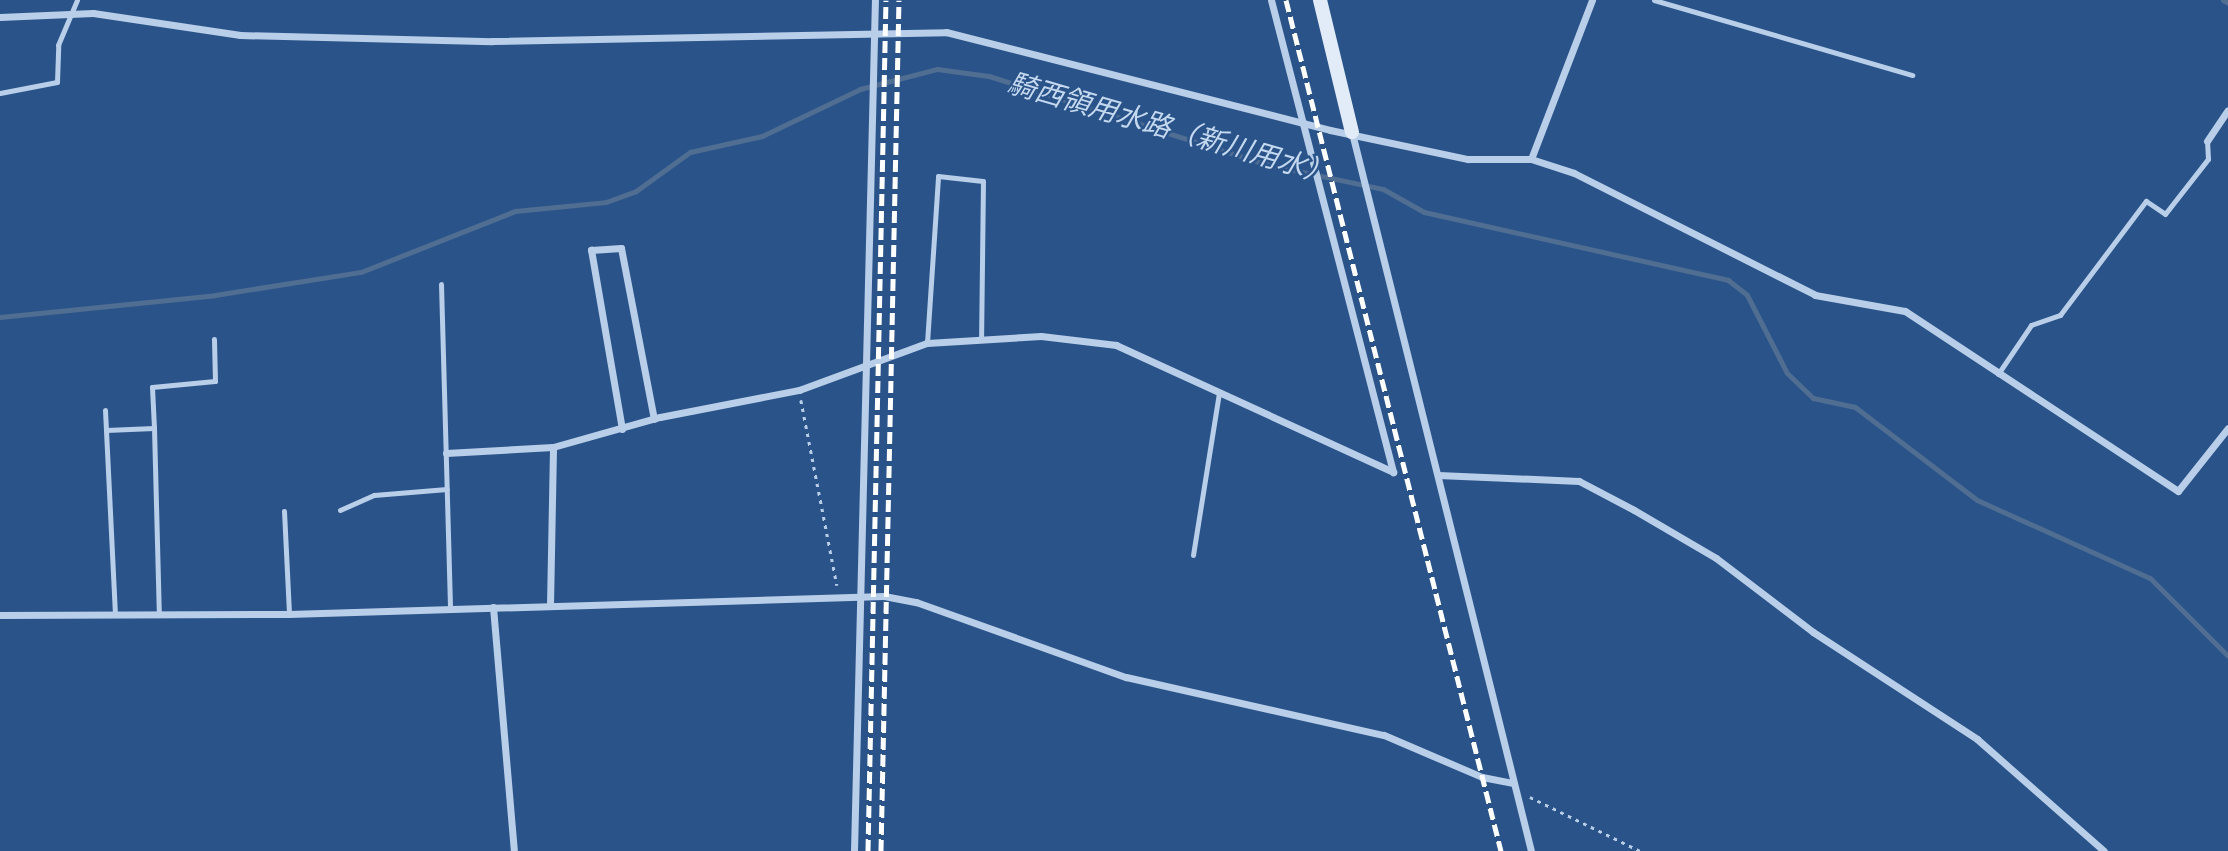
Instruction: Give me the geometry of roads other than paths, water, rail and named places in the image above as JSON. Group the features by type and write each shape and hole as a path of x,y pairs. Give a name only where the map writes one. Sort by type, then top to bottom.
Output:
{"street":[{"path":"854,851 875,0"},
{"path":"446,453 553,447 654,418 799,390 866,368 927,343 1041,336 1116,345 1393,472 1271,0"},
{"path":"1320,0 1531,851"},
{"path":"1531,159 1592,0"},
{"path":"0,17 72,13 240,35 492,41 946,32 1301,122 1468,159 1531,159 1574,173 1815,295 1905,311 1998,375 2178,491 2228,428"},
{"path":"2207,141 2228,110"},
{"path":"622,429 591,250 621,248 654,418"},
{"path":"550,605 553,447"},
{"path":"1438,475 1579,481 1634,510 1716,558 1813,632 1977,738 2104,851"},
{"path":"0,615 289,614 840,598 916,601 1126,677 1330,719 1513,783"},
{"path":"493,607 514,851"}],"lane":[{"path":"0,93 57,82 58,45 77,0"},
{"path":"1654,0 1912,75"},
{"path":"1998,375 2031,325 2060,315 2146,201 2165,214 2208,159 2207,141"},
{"path":"927,343 938,176 983,181 981,340"},
{"path":"441,284 450,608"},
{"path":"159,615 152,387 215,381 214,340"},
{"path":"1193,555 1219,393"},
{"path":"105,410 115,614"},
{"path":"106,430 154,428"},
{"path":"340,510 374,495 447,489"},
{"path":"285,511 289,614"}],"waterway":[{"path":"2223,0 2228,3"},
{"name":"騎西領用水路（新川用水）","path":"0,317 215,295 361,272 515,211 606,202 636,191 690,152 762,136 860,89 937,69 989,76 1265,164 1383,189 1424,212 1728,280 1747,295 1787,373 1813,398 1855,407 1977,500 2150,578 2228,656"}],"railway":[{"path":"868,851 886,0"},
{"path":"881,851 899,0"},
{"path":"1286,0 1501,851"}]}
